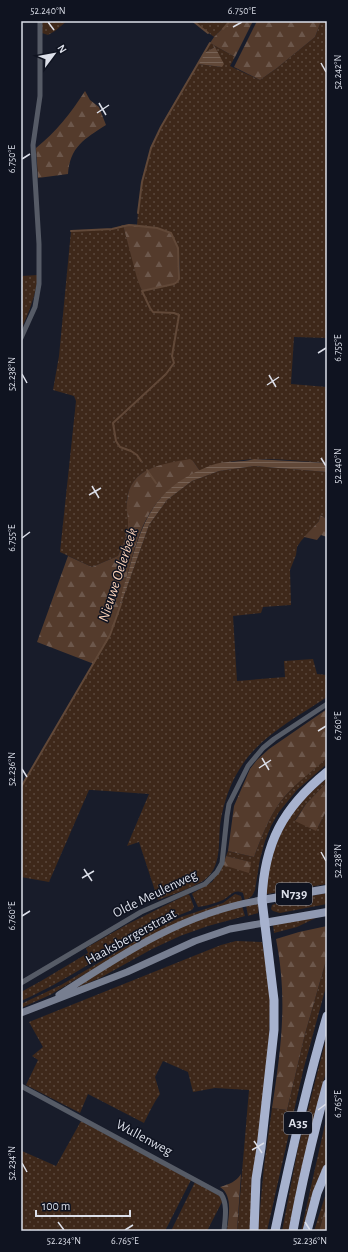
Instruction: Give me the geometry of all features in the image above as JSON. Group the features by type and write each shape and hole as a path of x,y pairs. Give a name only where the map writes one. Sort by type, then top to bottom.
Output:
{"highway":[{"name":"A35","path":"254,1231 256,1179 261,1148 274,1030 273,994 262,900 262,884 266,858 280,824 300,797 327,772"},
{"name":"A35","path":"275,1231 304,1098 327,1016"},
{"name":"A35","path":"293,1231 316,1124 327,1084"},
{"path":"307,1231 317,1193 327,1169"}],"main road":[{"name":"Haaksbergerstraat","path":"47,1002 132,949 170,928 205,914 244,903 327,889"},
{"name":"Haaksbergerstraat","path":"21,1013 120,975 195,940 230,929 327,912"}],"street":[{"path":"21,338 34,307 38,284 39,244 33,145 40,96 40,21"},
{"name":"Olde Meulenweg","path":"21,984 55,965 129,919 205,884 217,872 222,863 227,816 230,804 248,766 263,748 274,739 327,704"},
{"name":"Wullenweg","path":"21,1086 221,1194 224,1197 225,1209 224,1231"}],"shaded area":[{"path":"42,21 67,21 48,35 42,33"},
{"path":"193,21 230,21 214,37"},
{"path":"321,21 327,22 327,338 294,337 291,384 327,387 327,463 262,459 230,462 215,465 200,471 193,461 152,468 140,475 129,490 127,502 128,526 118,556 92,567 60,552 76,401 74,396 53,390 59,356 71,231 112,229 123,225 142,291 174,284 179,278 180,262 178,248 157,228 137,225 143,176 156,136 167,115 198,64 222,67 215,47 204,53 210,43 235,57 230,66 260,80 315,37"},
{"path":"215,47 224,64 222,67 198,64 204,53"},
{"path":"38,275 32,303 21,330 21,276"},
{"path":"254,459 327,463 327,472 254,466 219,471 192,481 167,500 149,525 120,607 123,588 147,518 166,493 193,473 212,465"},
{"path":"254,466 327,472 327,519 320,515 319,521 297,547 296,555 290,570 291,605 263,607 261,613 233,616 237,681 285,677 284,661 313,659 317,674 327,675 327,697 278,729 247,758 230,787 224,806 221,819 217,861 210,875 198,884 158,900 139,842 127,846 149,794 92,790 89,790 49,882 21,877 21,787 110,635 149,525 167,500 192,481 219,471"},
{"path":"327,758 327,764 297,790 279,812 271,826 260,859 255,890 252,896 245,901 243,893 237,891 220,901 198,907 192,894 212,882 223,865 250,862 226,856 228,851 254,857 267,825 285,796 305,776"},
{"path":"327,778 327,782 306,804 295,820 318,827 327,809 327,884 267,894 269,870 280,835 300,803"},
{"path":"327,893 327,904 280,913 271,909 272,905 279,902"},
{"path":"188,894 194,907 192,910 148,930 43,991 21,1001 21,992 88,953 86,948 126,925"},
{"path":"235,894 241,896 242,902 220,908 100,965 50,995 21,1008 21,1004 61,985 152,931 181,917 223,903"},
{"path":"259,903 258,913 248,916 246,905"},
{"path":"242,906 245,916 208,926 180,936 152,949 100,978 76,988 116,960 184,924"},
{"path":"326,913 297,927 274,933 273,925"},
{"path":"236,941 262,942 269,980 269,1039 250,1231 237,1231 249,1090 215,1088 193,1092 188,1072 163,1061 155,1077 160,1094 144,1123 88,1094 80,1113 26,1085 38,1060 32,1056 43,1047 29,1022 221,945"},
{"path":"327,957 327,983 303,1071 267,1231 258,1231 264,1166 272,1108 287,1110 305,1034"},
{"path":"327,1035 327,1068 312,1126 290,1231 282,1231 298,1148"},
{"path":"327,1115 327,1164 304,1231 301,1231"},
{"path":"81,1121 191,1180 165,1231 21,1231 22,1151 56,1166"},
{"path":"195,1182 221,1197 222,1202 207,1231 171,1231"},
{"path":"327,1190 327,1203 319,1231 314,1231"}],"green space":[{"path":"230,21 253,21 235,57 210,43"},
{"path":"257,21 321,21 315,37 260,80 234,67"},
{"path":"85,91 90,100 99,107 106,125 91,135 75,150 69,165 68,174 38,178 36,148 63,122"},
{"path":"123,225 147,226 171,233 178,248 179,279 177,282 142,291 137,278"},
{"path":"190,459 200,471 172,488 161,498 146,521 135,549 115,624 94,664 37,642 68,556 92,567 118,556 127,531 127,502 129,490 134,481 149,469"},
{"path":"320,515 327,519 327,537 321,535 317,540 304,537 319,521"},
{"path":"327,709 327,758 285,796 267,825 254,857 228,851 234,806 250,769 269,749"},
{"path":"327,782 327,809 316,831 295,821 306,804"},
{"path":"226,856 251,862 249,873 223,865"},
{"path":"327,926 327,957 305,1034 287,1110 272,1108 282,1024 282,983 276,939"},
{"path":"241,1174 237,1231 227,1231 229,1201 224,1191 220,1187 235,1181"},
{"path":"327,1203 327,1231 319,1231"}],"waterway":[{"path":"193,21 208,33"},
{"path":"223,29 230,21"},
{"path":"138,213 142,182 151,148 161,127 210,43"},
{"path":"71,231 112,229 129,225 157,228 171,233 178,248 179,279 177,282 142,291 153,312 174,313 179,315 172,356 174,363 166,374 113,423 116,441 120,447 131,451 137,455 141,461"},
{"path":"147,470 156,483"},
{"name":"Nieuwe Oelerbeek","path":"21,787 110,635 121,604"}]}
